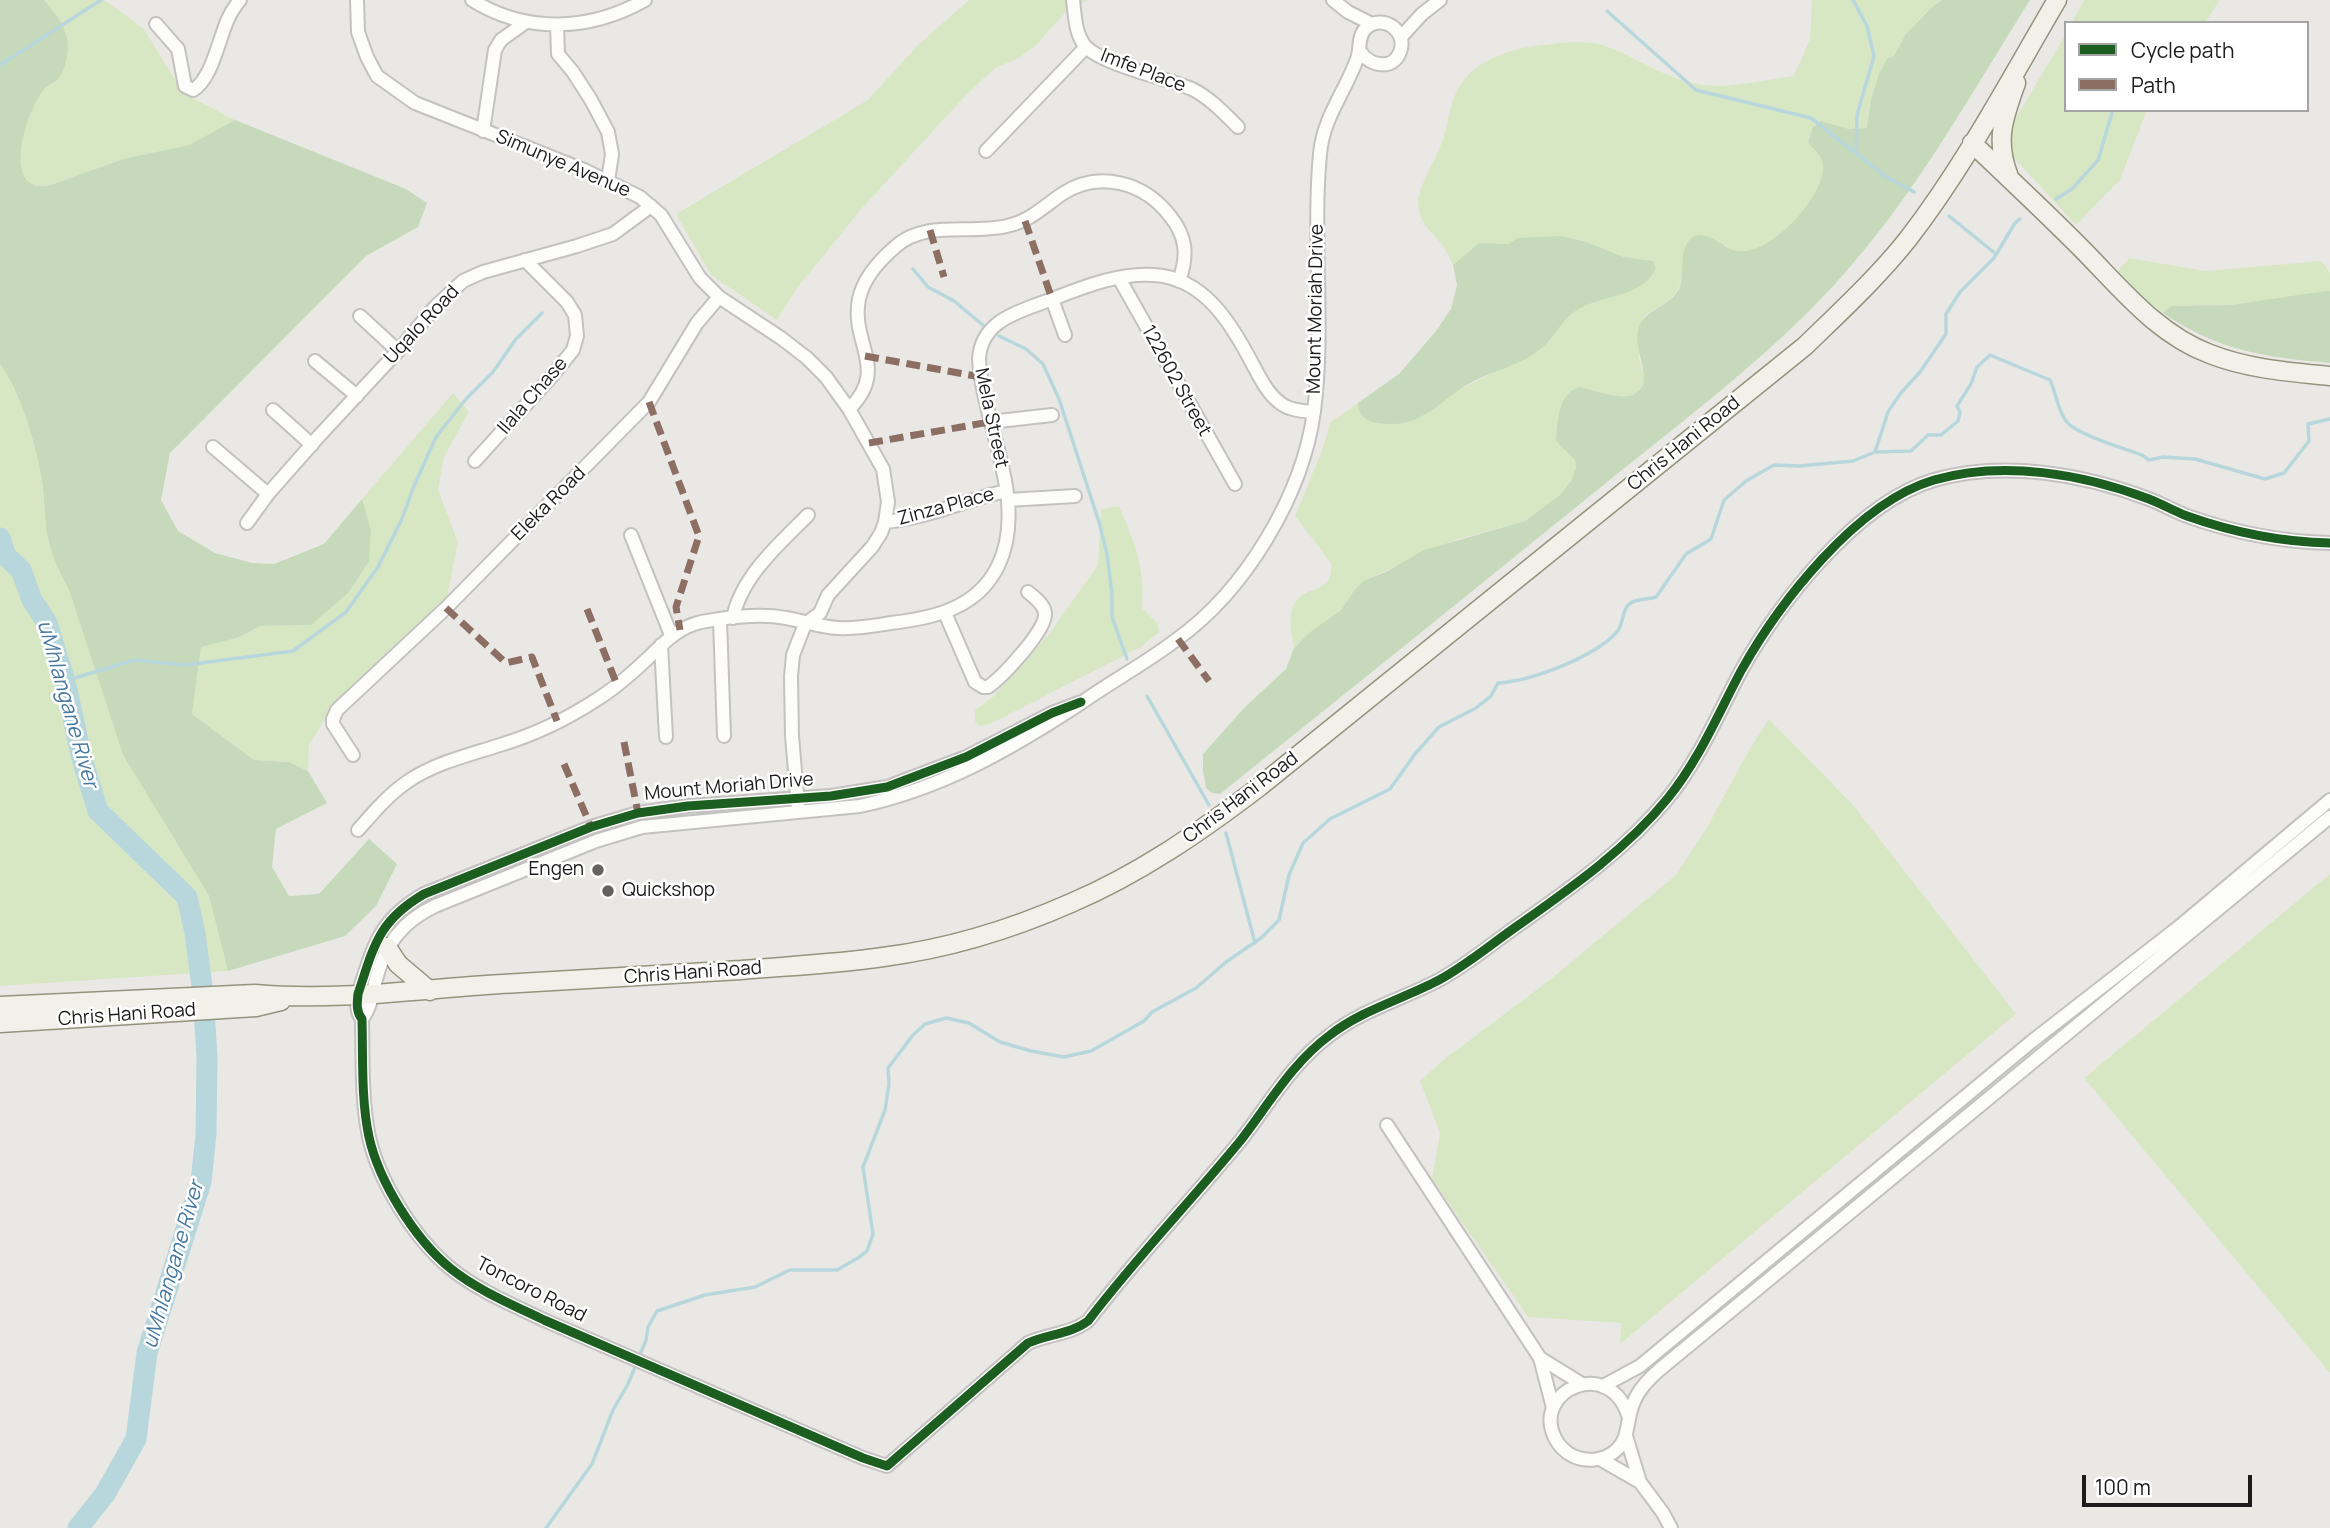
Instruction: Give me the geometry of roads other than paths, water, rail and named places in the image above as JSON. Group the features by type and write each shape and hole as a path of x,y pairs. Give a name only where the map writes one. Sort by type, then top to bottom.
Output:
{"main road":[{"name":"Chris Hani Road","path":"0,1023 26,1013 430,991 481,984 650,977 885,957 938,946 1013,925 1070,904 1112,884 1205,829 1805,346 1860,293 1907,240 1944,190 2057,0"},
{"path":"2010,178 2002,155 2001,136 2028,50"},
{"path":"1972,143 2152,320 2181,340 2209,354 2246,364 2330,376"},
{"path":"387,947 398,964 430,991"},
{"name":"Chris Hani Road","path":"0,1006 26,1013"}],"street":[{"path":"156,24 178,50 185,86 193,90 202,81 226,22 240,0"},
{"name":"Simunye Avenue","path":"357,0 358,32 377,76 415,103 627,189 651,206 673,232 701,278 719,297 807,358 826,377 849,409 883,469 888,502 885,522 872,547 828,595 820,613 805,624 793,656 792,736 798,813"},
{"path":"472,0 491,11 526,22 557,25 605,18 645,0"},
{"name":"Imfe Place","path":"1073,0 1077,29 1086,47 1115,62 1204,96 1238,127"},
{"path":"1332,0 1372,24 1379,22 1393,26 1401,37 1401,50 1393,61 1374,64 1350,78"},
{"path":"1401,37 1422,14 1440,0"},
{"path":"1348,12 1364,57 1374,64"},
{"path":"1393,26 1422,14"},
{"path":"483,131 495,50 501,40 526,22"},
{"name":"Mount Moriah Drive","path":"365,994 395,935 419,914 604,838 642,827 860,806 885,801 939,783 1030,737 1178,639 1208,613 1250,564 1284,506 1298,472 1314,412 1318,354 1320,149 1329,117 1350,78 1366,28 1372,24"},
{"path":"557,25 558,54 579,81 608,132 612,154 608,181"},
{"path":"986,150 1086,47"},
{"path":"849,409 860,398 867,380 858,299 882,260 896,246 917,233 930,230 1005,227 1025,222 1073,188 1095,181 1122,183 1153,198 1180,231 1186,245 1186,257 1179,281"},
{"name":"Uqalo Road","path":"247,523 268,494 435,307 463,281 482,272 577,246 613,233 651,206"},
{"name":"Ilala Chase","path":"475,460 552,376 573,350 577,336 575,315 567,302 525,260"},
{"name":"Mela Street","path":"671,635 692,625 733,618 784,617 805,624 851,628 920,619 959,607 981,590 998,567 1008,538 1007,496 979,370 979,352 984,338 994,325 1008,316 1052,299 1119,278 1154,275 1179,281 1210,301 1224,315 1261,378 1279,402 1299,411 1314,412"},
{"name":"122602 Street","path":"1119,278 1235,484"},
{"name":"Eleka Road","path":"353,755 336,731 332,719 337,710 446,608 649,402 697,323 719,297"},
{"path":"1052,299 1065,335"},
{"path":"360,316 398,351"},
{"path":"315,361 356,396"},
{"path":"274,410 312,445"},
{"path":"990,422 1052,415"},
{"path":"213,447 268,494"},
{"name":"Toncoro Road","path":"365,994 362,1019 365,1114 369,1139 378,1167 411,1226 450,1268 512,1304 863,1458 887,1466 1028,1343 1043,1336 1078,1329 1088,1321 1241,1139 1308,1053 1332,1032 1361,1015 1440,979 1590,874 1640,828 1669,796 1692,763 1761,637 1791,596 1866,517 1899,494 1932,480 1965,473 2007,470 2049,473 2147,498 2187,516 2244,532 2299,542 2330,543"},
{"name":"Zinza Place","path":"885,522 931,514 984,496 1075,496"},
{"path":"733,618 736,604 755,573 808,515"},
{"path":"358,831 384,801 408,781 439,766 513,741 596,701 626,678 671,635 631,535"},
{"path":"945,613 975,682 978,686 988,687 1031,642 1045,620 1042,605 1028,592"},
{"path":"720,620 724,736"},
{"path":"661,645 666,737"},
{"name":"Mount Moriah Drive","path":"365,994 376,941 384,927 404,906 424,894 591,827 638,813 688,806 831,796 887,787 965,757 1048,715 1081,702"},
{"path":"1603,1386 1640,1366 2031,1042 2180,926 2330,800"},
{"path":"1629,1418 1618,1395 1603,1386 1582,1384 1570,1388 1560,1397 1553,1408 1551,1420 1553,1433 1568,1454 1579,1459 1600,1459 1615,1452 1626,1436 1629,1418 1644,1383 2330,817"},
{"path":"1387,1125 1540,1358 1553,1408"},
{"path":"1540,1358 1582,1384"},
{"path":"1626,1436 1640,1482 1671,1528"},
{"path":"1600,1459 1640,1482"}],"waterway":[{"path":"0,65 101,0"},
{"path":"1853,0 1867,26 1874,56 1857,115 1856,151"},
{"path":"1607,11 1696,90 1811,118 1885,176 1914,192"},
{"path":"2056,199 2072,189 2098,160 2112,112"},
{"path":"1949,216 1996,254"},
{"path":"1875,452 1888,412 1946,334 1946,314 1960,292 1994,258 2020,219"},
{"path":"913,269 928,287 954,301 984,326"},
{"path":"65,681 134,660 185,665 293,651 346,612 378,567 401,521 436,437 465,400 493,372 516,339 542,313"},
{"path":"999,336 1026,349 1043,364 1059,399 1099,522 1107,554 1112,617 1127,659"},
{"path":"546,1528 592,1464 657,1311 705,1295 755,1287 790,1270 837,1270 867,1251 873,1234 863,1167 885,1110 889,1084 888,1068 913,1035 925,1024 946,1018 969,1023 1000,1042 1064,1057 1091,1051 1196,988 1226,962 1261,938 1279,920 1289,875 1303,843 1330,819 1390,789 1439,727 1476,708 1491,696 1498,683 1545,673 1578,659 1607,641 1617,632 1630,603 1656,597 1686,554 1711,539 1724,500 1746,481 1774,465 1799,466 1853,461 1875,452 1911,451 1928,435 1941,435 1958,421 1960,412 1957,406 1971,384 1977,367 1990,355 2050,380 2061,412 2071,426 2149,460 2163,457 2195,459 2265,479 2284,473 2309,441 2308,424 2330,419"},
{"name":"uMhlangane River","path":"0,538 6,556 21,570 32,600 47,623 65,681 82,759 98,811 187,897 203,994 207,1057 206,1134 201,1182 147,1353 136,1439 105,1494 78,1528"},
{"path":"1147,696 1209,805"},
{"path":"1226,833 1255,943"}],"place":[{"name":"Engen","path":"598,870"},
{"name":"Quickshop","path":"608,891"}]}
